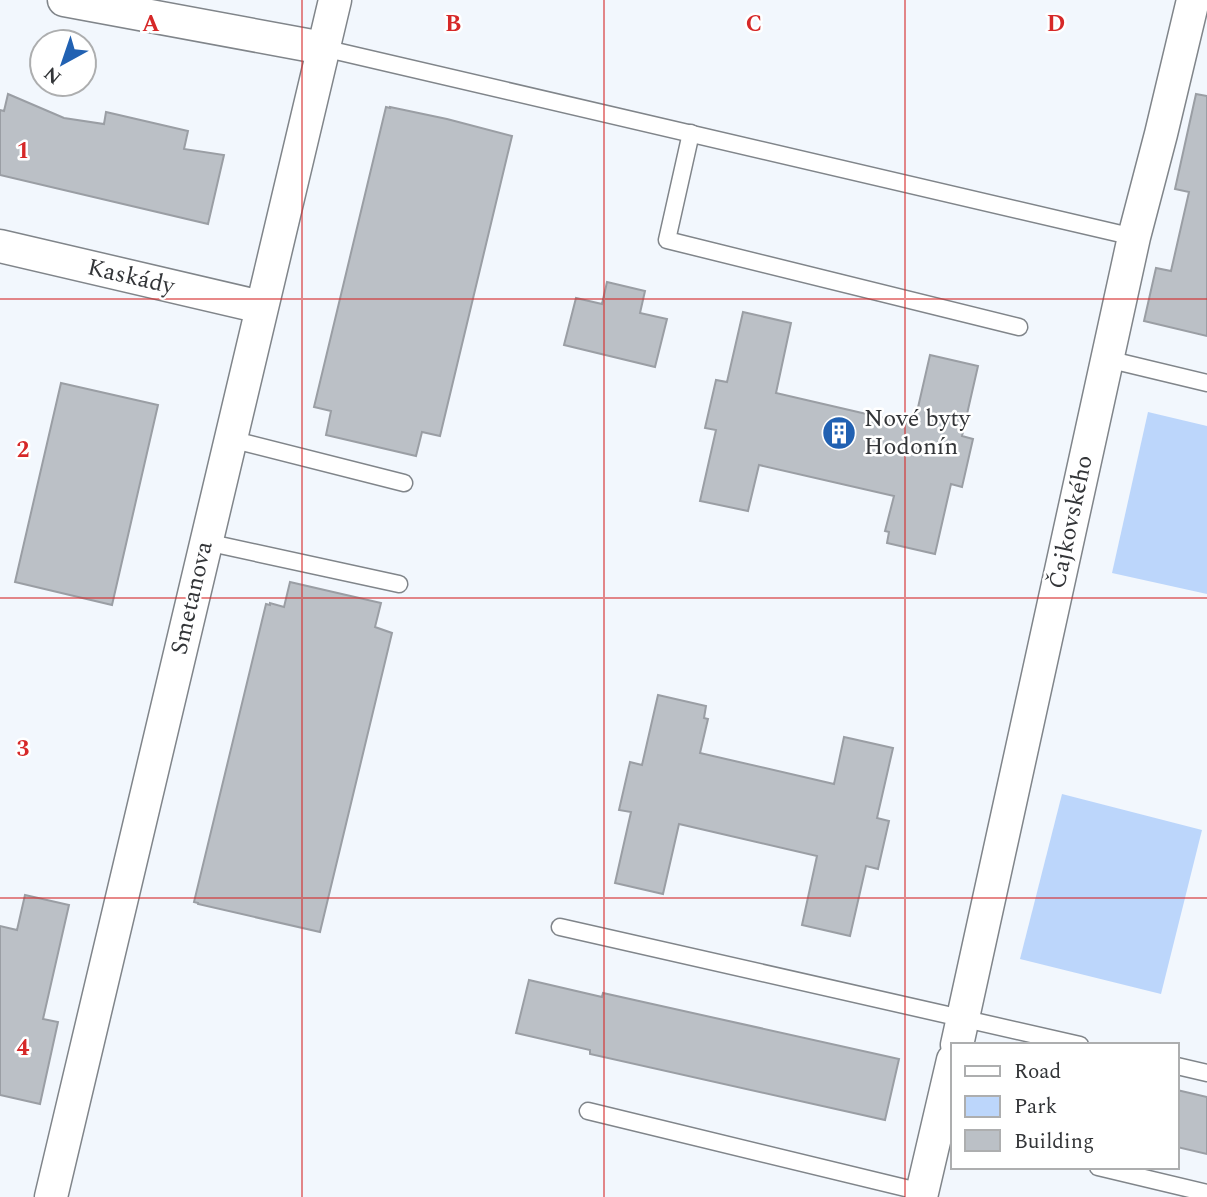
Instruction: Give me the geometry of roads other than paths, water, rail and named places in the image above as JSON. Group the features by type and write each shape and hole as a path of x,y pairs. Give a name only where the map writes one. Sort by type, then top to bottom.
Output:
{"street":[{"path":"64,0 323,48"},
{"name":"Smetanova","path":"51,1197 335,0"},
{"name":"Čajkovského","path":"959,1032 1134,237 1193,0"},
{"name":"Kaskády","path":"0,246 261,307"},
{"path":"921,1195 946,1131 951,1080"}],"lane":[{"path":"323,48 1134,237"},
{"path":"691,133 667,240 1019,327"},
{"path":"1107,359 1207,383"},
{"path":"230,439 404,482"},
{"path":"206,542 399,584"},
{"path":"560,927 959,1032 1061,1043"},
{"path":"1179,1066 1207,1073"},
{"path":"588,1111 921,1195"},
{"path":"1106,1169 1207,1193"}],"place":[{"name":"Nové byty Hodonín","path":"839,433"}]}
